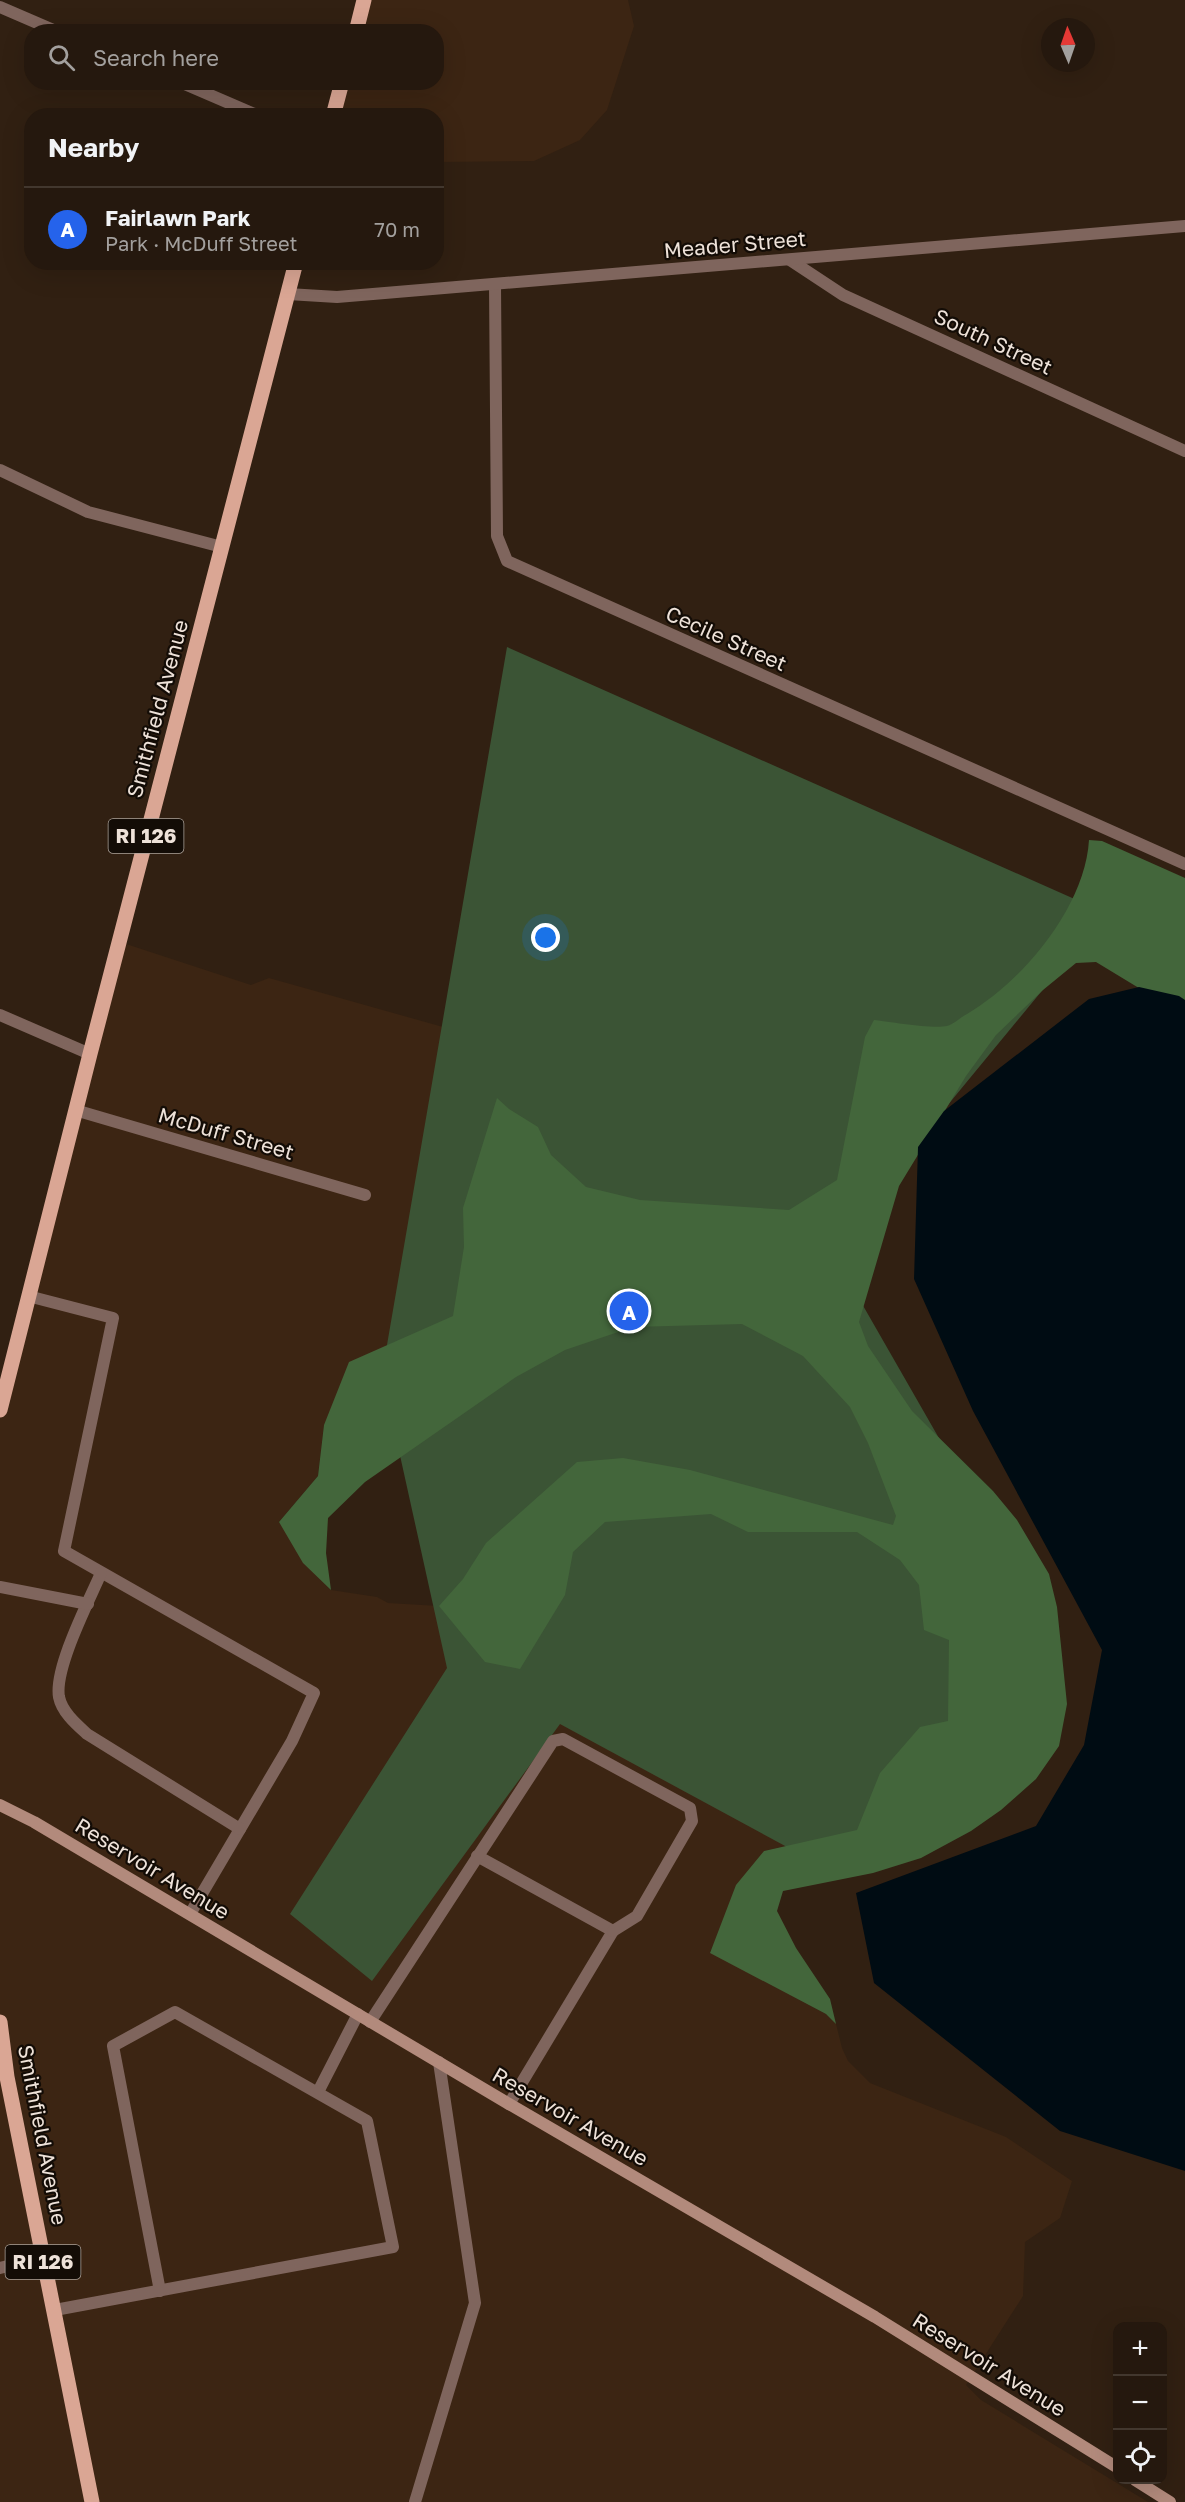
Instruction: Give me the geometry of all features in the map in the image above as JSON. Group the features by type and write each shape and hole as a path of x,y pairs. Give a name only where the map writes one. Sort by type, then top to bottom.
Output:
{"main road":[{"path":"358,24 364,0"},
{"path":"335,108 340,90"},
{"name":"Smithfield Avenue","path":"0,1410 75,1110 294,270"},
{"name":"Smithfield Avenue","path":"0,2022 7,2077 92,2502"}],"street":[{"path":"0,7 39,24"},
{"path":"199,90 240,108"},
{"name":"Meader Street","path":"288,294 337,297 1185,226"},
{"name":"South Street","path":"790,260 843,295 1185,451"},
{"name":"Cecile Street","path":"495,285 497,537 507,561 1185,864"},
{"path":"0,470 88,512 222,547"},
{"path":"0,1015 90,1054"},
{"name":"McDuff Street","path":"75,1110 365,1195"},
{"path":"28,1296 113,1318 64,1551 314,1693 292,1741 190,1914"},
{"path":"101,1573 59,1676 59,1698 69,1717 87,1734 240,1829"},
{"path":"0,1587 88,1604"},
{"path":"370,2022 553,1741 563,1738 690,1808 692,1821 637,1916 613,1931 509,2104"},
{"name":"Reservoir Avenue","path":"0,1805 34,1822 509,2104 874,2317 1113,2465"},
{"path":"477,1856 613,1931"},
{"path":"55,2310 160,2291 393,2247 367,2121 175,2012 113,2046 160,2291"},
{"path":"318,2092 358,2014"},
{"path":"415,2502 475,2303 439,2062"},
{"path":"0,2268 42,2258"},
{"path":"1142,2484 1170,2502"}],"shaded area":[{"path":"362,0 628,0 634,26 607,110 580,140 534,161 444,162 444,108 335,108 339,90 444,90 444,24 356,24"},
{"path":"120,942 251,985 269,978 475,1036 464,1247 324,1425 318,1476 279,1522 331,1590 377,1597 388,1603 439,1606 857,1830 764,1851 710,1952 826,2014 836,2024 848,2061 870,2083 1006,2137 1072,2181 1060,2218 1025,2242 1023,2296 966,2385 981,2400 1113,2481 1113,2484 1119,2484 1148,2502 0,2502 0,1407"},
{"path":"1139,987 1179,996 1185,1000 1185,2171 1060,2131 874,1983 856,1893 1036,1826 1084,1745 1102,1650 973,1411 914,1279 918,1147 944,1111 1089,999"}],"green space":[{"path":"507,647 1106,913 830,1248 1061,1651 1006,1793 811,1860 560,1724 372,1981 290,1914 447,1668 382,1374"},
{"path":"1089,840 1102,841 1185,878 1185,1016 1096,962 1076,963 1043,990 996,1035 966,1076 899,1186 859,1322 868,1346 912,1411 993,1491 1017,1520 1049,1574 1057,1607 1067,1704 1059,1746 1036,1779 1001,1810 971,1831 921,1858 873,1873 783,1891 777,1911 796,1948 830,1999 836,2024 826,2014 710,1953 736,1885 764,1851 857,1830 880,1773 920,1727 948,1721 949,1640 924,1630 919,1585 900,1560 857,1532 748,1532 711,1514 605,1522 573,1552 565,1595 520,1669 485,1662 439,1606 463,1579 486,1543 577,1462 623,1458 690,1470 893,1525 896,1516 868,1443 850,1407 803,1356 742,1324 633,1327 565,1350 516,1377 365,1482 328,1518 326,1553 331,1590 303,1563 279,1522 318,1476 324,1425 349,1362 453,1316 464,1247 463,1208 497,1098 509,1109 538,1127 551,1155 586,1187 640,1200 789,1210 837,1180 865,1037 874,1020 922,1026 947,1026 988,1000 1029,962 1048,940 1076,891 1085,865"}],"place":[{"name":"Fairlawn Park","path":"629,1311"}]}
